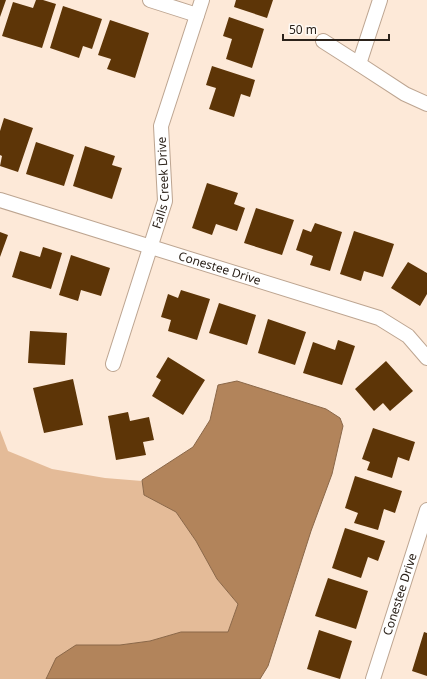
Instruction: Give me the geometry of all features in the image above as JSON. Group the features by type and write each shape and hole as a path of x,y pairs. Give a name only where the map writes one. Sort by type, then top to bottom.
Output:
{"street":[{"path":"150,0 197,15"},
{"name":"Falls Creek Drive","path":"113,364 152,246 165,201 161,126 202,0"},
{"path":"359,64 380,0"},
{"path":"322,41 405,94 427,104"},
{"name":"Conestee Drive","path":"0,200 152,246 379,318 408,336 427,358"},
{"name":"Conestee Drive","path":"373,679 427,510"}],"shaded area":[{"path":"237,381 326,409 340,418 343,426 332,474 311,531 268,666 260,679 46,679 56,658 76,645 120,645 150,641 181,632 228,632 238,604 217,579 196,541 176,512 144,495 142,480 193,447 210,420 218,385"},
{"path":"0,430 8,451 52,469 105,478 142,481 144,495 176,512 196,541 217,579 238,604 228,632 181,632 150,641 120,645 76,645 46,679 0,679"}],"building":[{"path":"0,0 6,0 0,17"},
{"path":"36,0 43,0 56,4 42,48 2,36 13,2 33,8"},
{"path":"236,0 273,0 267,18 234,7"},
{"path":"63,6 102,19 92,49 83,46 79,58 50,48"},
{"path":"229,17 264,29 252,68 226,59 232,39 223,36"},
{"path":"110,20 149,33 135,78 107,69 111,59 98,55"},
{"path":"212,66 255,80 250,97 241,94 234,117 209,109 216,88 206,85"},
{"path":"4,118 33,128 18,172 0,166 2,156 0,155 0,131"},
{"path":"36,142 74,155 64,186 26,174"},
{"path":"85,146 115,156 112,165 122,168 112,199 73,186"},
{"path":"207,183 238,193 234,204 245,208 237,231 216,224 212,235 192,228"},
{"path":"256,208 294,220 282,255 244,243"},
{"path":"315,223 342,232 330,271 310,265 313,256 296,250 303,229 311,232"},
{"path":"354,231 394,244 383,277 364,271 361,281 340,274"},
{"path":"0,232 8,235 0,257"},
{"path":"43,247 62,253 51,289 12,277 20,251 40,257"},
{"path":"71,255 110,268 101,296 81,290 78,301 59,295"},
{"path":"408,262 427,273 427,294 420,306 391,288"},
{"path":"181,290 210,299 197,340 168,331 171,320 161,317 168,294 178,298"},
{"path":"219,303 256,315 247,345 209,333"},
{"path":"268,319 306,332 295,365 258,353"},
{"path":"30,331 67,333 65,365 28,363"},
{"path":"338,340 355,346 342,385 303,373 313,342 335,350"},
{"path":"168,357 205,380 183,415 152,396 161,380 156,377"},
{"path":"386,361 413,391 390,411 383,403 374,411 355,389"},
{"path":"73,379 83,425 44,433 33,388"},
{"path":"128,412 130,421 149,417 154,440 143,442 146,455 116,460 108,416"},
{"path":"373,428 415,442 409,461 398,457 392,478 367,470 370,462 362,459"},
{"path":"355,476 402,491 395,513 384,509 378,530 354,523 358,513 345,508"},
{"path":"345,528 385,541 378,561 368,557 361,578 332,568"},
{"path":"328,578 368,591 356,629 315,616"},
{"path":"319,630 352,641 340,679 307,669"},
{"path":"424,632 427,633 427,676 412,671"}]}
